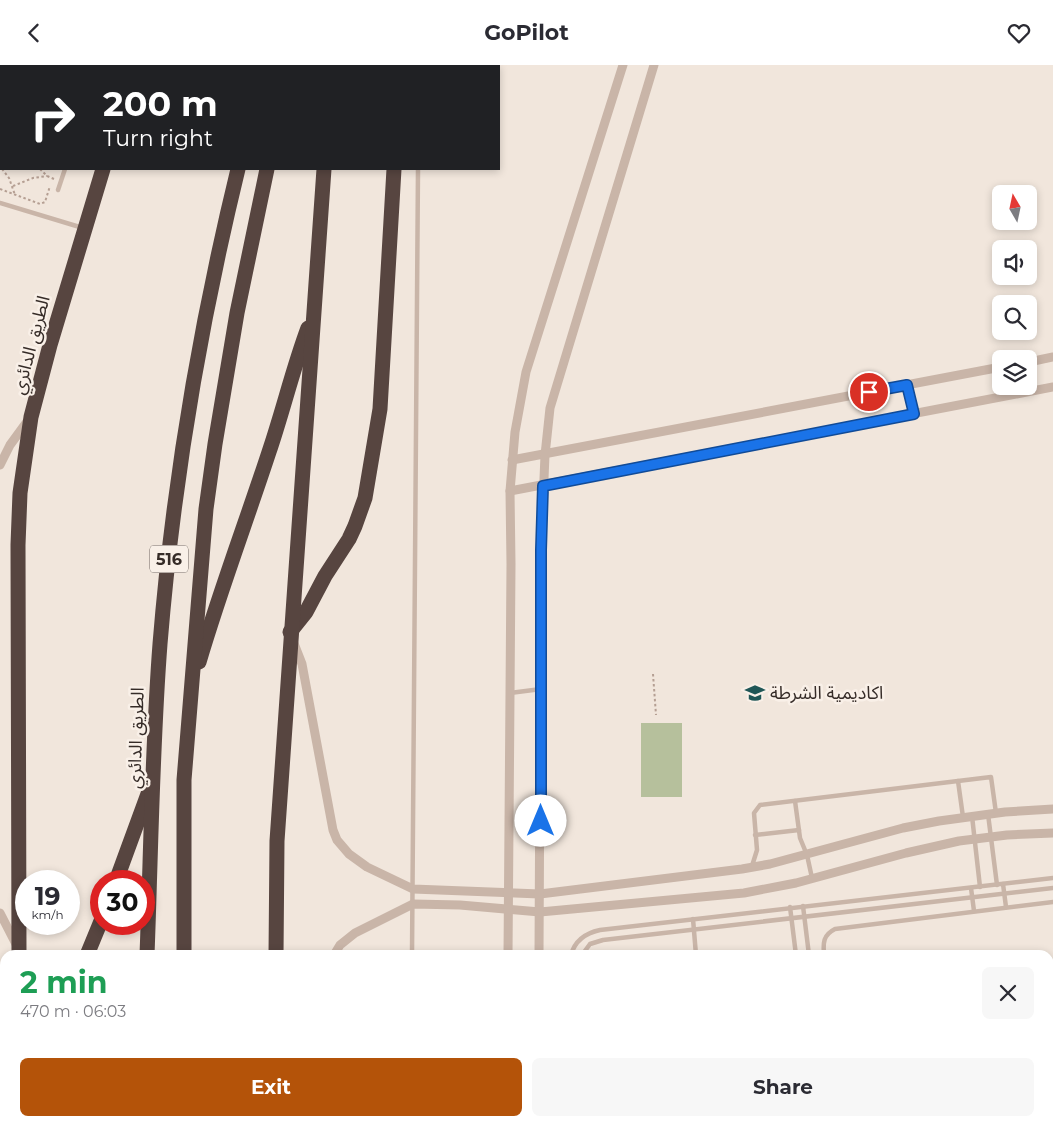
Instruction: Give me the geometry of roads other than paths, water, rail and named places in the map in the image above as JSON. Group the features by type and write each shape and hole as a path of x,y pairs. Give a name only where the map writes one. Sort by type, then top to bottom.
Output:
{"highway":[{"name":"الطريق الدائري","path":"19,950 18,545 20,493 31,417 41,377 103,170"},
{"name":"الطريق الدائري","path":"147,950 160,643 178,484 203,329 238,170"},
{"name":"516","path":"184,950 184,780 206,509 237,313 267,170"},
{"name":"516","path":"276,950 277,841 290,633 324,170"},
{"path":"290,633 306,612 325,576 349,539 356,526 365,498 380,409 394,170"},
{"name":"516","path":"190,695 221,590 269,453 300,350 315,310"},
{"path":"120,870 153,783"},
{"path":"89,950 95,935"}],"street":[{"path":"508,950 510,491 515,432 526,372 623,65"},
{"path":"539,950 541,550 543,486 550,408 654,65"},
{"path":"1037,360 1053,357"},
{"path":"512,460 992,369"},
{"path":"907,385 914,414"},
{"path":"510,491 1053,387"},
{"path":"0,465 16,435 31,417"},
{"path":"290,633 300,655 333,830 337,840 349,854 368,867 413,889 540,894 692,876 752,868 807,855 903,828 992,813 1053,809"},
{"path":"337,950 340,945 355,933 413,904 540,912 744,893 812,878 906,853 974,839 1053,833"},
{"path":"0,913 18,950"}],"lane":[{"path":"58,190 65,170"},
{"path":"412,950 418,170"},
{"path":"0,203 84,228"},
{"path":"510,693 541,689"},
{"path":"752,868 757,850 754,813 760,805 991,777 991,837 997,885"},
{"path":"958,781 974,839 980,887"},
{"path":"795,801 802,845 807,855 812,878"},
{"path":"755,835 799,830"},
{"path":"574,950 580,939 590,932 790,907 1053,878"},
{"path":"1003,884 1006,907"},
{"path":"971,887 974,911"},
{"path":"584,950 595,942 791,917 1053,888"},
{"path":"824,950 824,938 826,934 834,929 1053,902"},
{"path":"803,906 808,950"},
{"path":"790,907 795,950"},
{"path":"693,919 696,950"}],"place":[{"name":"اكاديمية الشرطة","path":"755,693"}]}
